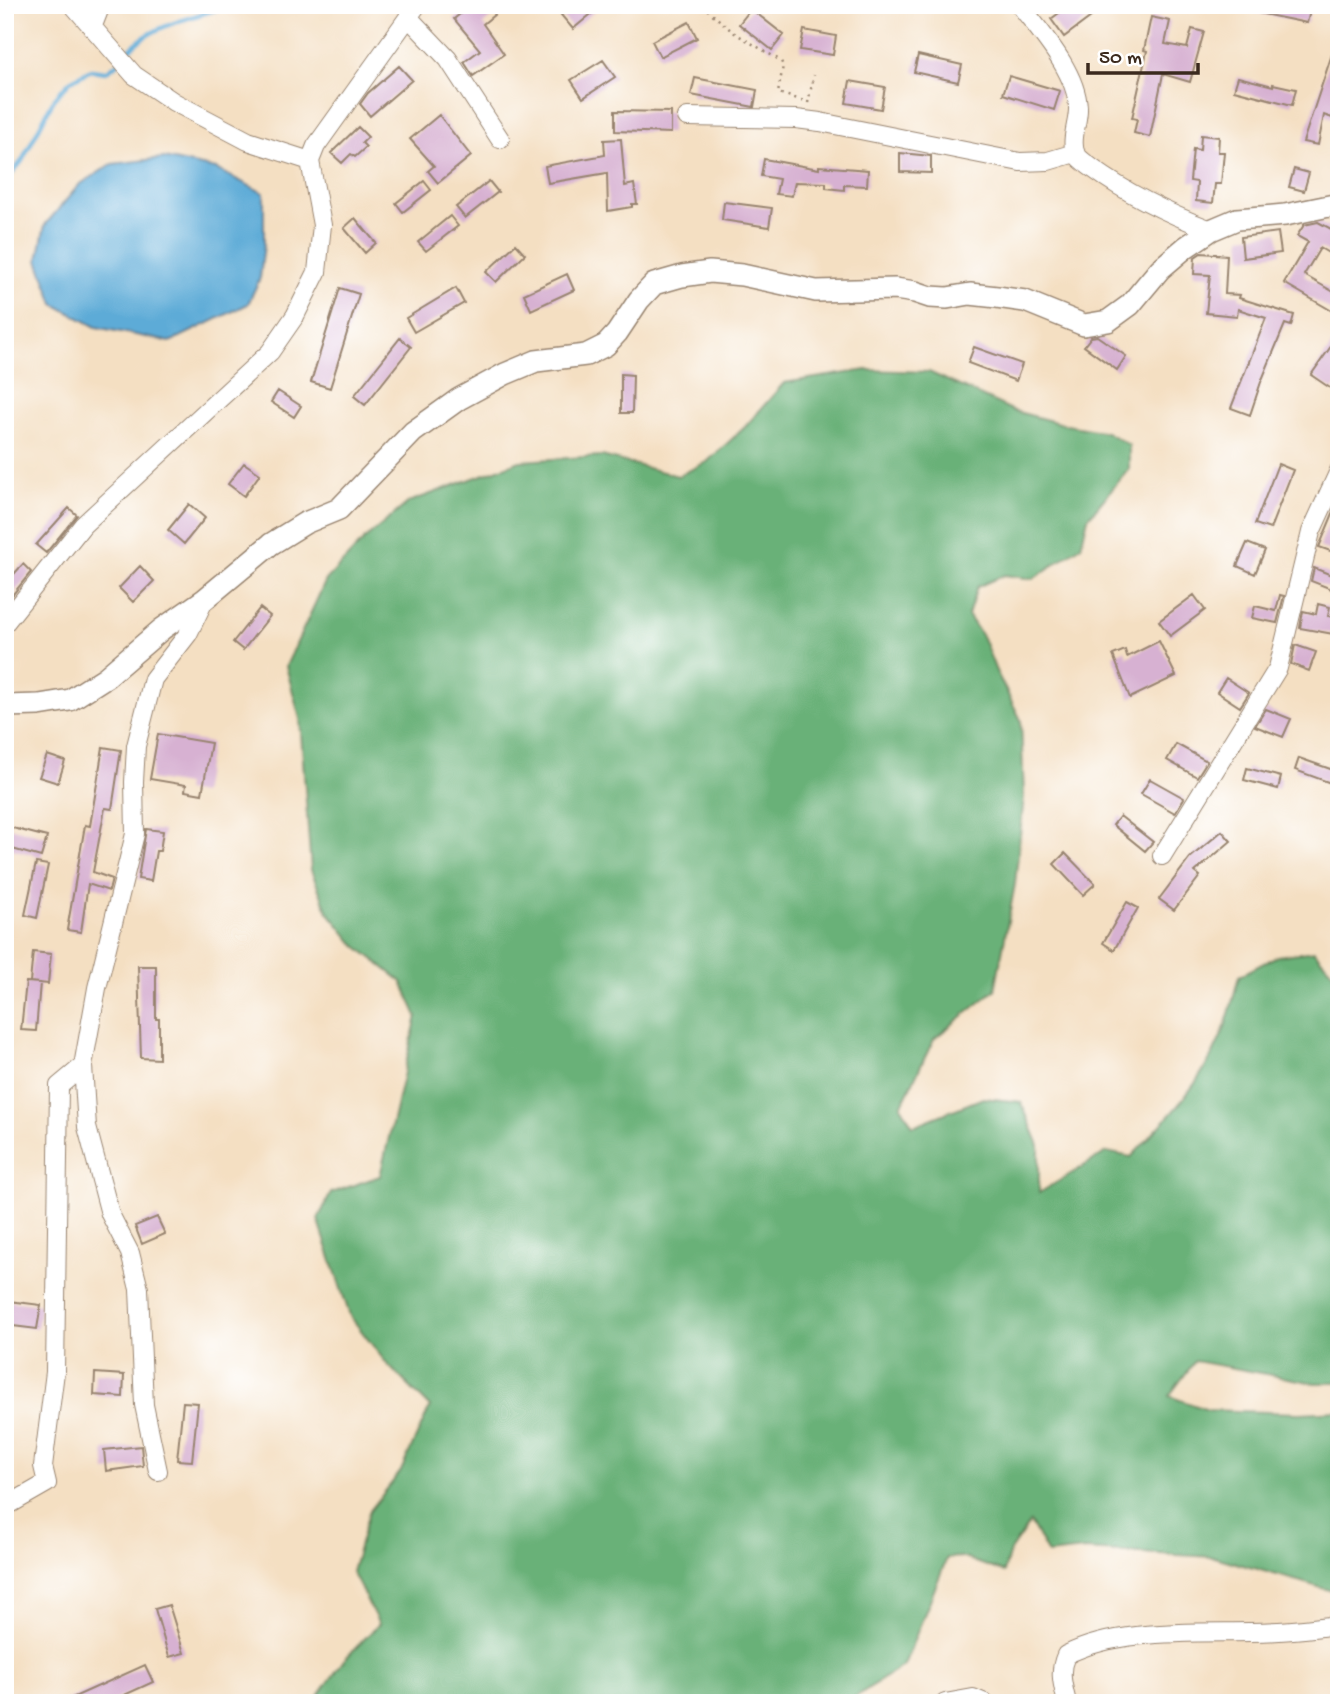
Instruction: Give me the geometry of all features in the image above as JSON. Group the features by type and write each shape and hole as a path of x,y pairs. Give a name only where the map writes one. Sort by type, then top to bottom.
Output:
{"street":[{"path":"73,5 134,75 174,102 248,141 310,161"},
{"path":"92,28 101,5"},
{"path":"1020,5 1061,60 1075,91 1078,107 1075,153 1080,159 1110,181 1168,213 1211,230"},
{"path":"5,623 83,525 270,352 295,316 317,272 322,225 310,161 316,146 412,11 449,60 500,139"},
{"path":"687,117 807,121 1020,162 1048,161 1075,153"},
{"path":"5,706 39,705 70,700 106,677 162,629 205,599 271,544 306,523 339,509 413,432 459,399 536,361 586,355 606,345 654,284 710,272 742,275 816,291 866,288 915,292 930,297 983,295 1026,301 1084,325 1108,321 1130,305 1160,269 1211,230 1237,219 1285,215 1339,204"},
{"path":"1162,856 1278,668 1311,532 1339,471"},
{"path":"158,1471 144,1405 139,1289 130,1253 110,1214 87,1127 83,1066 97,988 135,834 134,782 139,732 153,679 188,634 205,599"},
{"path":"5,1507 47,1483 43,1466 55,1373 59,1086 83,1066"},
{"path":"1068,1703 1061,1681 1060,1666 1066,1655 1087,1646 1125,1637 1280,1631 1339,1625"},
{"path":"945,1703 973,1699 985,1703"}],"path":[{"path":"702,5 733,32 781,61 783,66 778,93 808,102"},
{"path":"807,121 814,75"}],"green space":[{"path":"866,370 929,372 1014,411 1106,432 1129,445 1129,469 1088,518 1081,546 1033,579 1004,575 977,587 968,615 983,638 1021,720 1024,796 1015,884 995,990 934,1039 901,1106 913,1126 983,1098 1021,1102 1039,1145 1039,1193 1107,1152 1131,1157 1181,1102 1212,1056 1223,1032 1239,976 1277,956 1314,951 1339,979 1339,1383 1315,1383 1195,1361 1169,1396 1208,1410 1300,1413 1339,1411 1339,1593 1215,1557 1084,1550 1048,1554 1030,1522 1010,1551 1004,1572 961,1557 947,1558 904,1665 846,1703 314,1703 344,1660 379,1624 352,1572 369,1512 401,1471 430,1407 387,1364 350,1316 318,1219 331,1193 380,1176 417,1016 402,982 355,945 328,912 311,870 300,719 286,666 326,580 365,539 409,502 520,461 602,456 678,476 707,462 745,427 784,383"}],"water":[{"path":"164,158 216,169 264,193 264,244 260,278 248,304 170,342 96,327 54,304 38,260 45,225 79,185 112,164"}],"building":[{"path":"471,5 506,5 483,24 504,54 473,76 464,62 480,50 454,19"},
{"path":"574,5 602,5 573,29 561,15"},
{"path":"1070,5 1107,5 1064,37 1051,19"},
{"path":"1249,5 1282,5 1310,11 1307,23 1248,11"},
{"path":"751,9 784,35 772,50 739,24"},
{"path":"1151,17 1170,21 1165,44 1187,48 1192,29 1204,32 1190,82 1163,74 1150,137 1134,133 1137,119 1132,118 1147,51 1144,50"},
{"path":"689,22 697,38 660,57 652,41"},
{"path":"804,30 836,36 833,55 800,50"},
{"path":"1336,42 1339,43 1339,98 1332,118 1324,115 1318,145 1303,142"},
{"path":"918,55 962,65 958,82 914,72"},
{"path":"603,60 615,77 583,98 571,80"},
{"path":"399,66 412,80 370,116 360,104 368,93"},
{"path":"1009,76 1060,91 1054,110 1003,94"},
{"path":"1238,77 1296,89 1292,105 1234,90"},
{"path":"695,78 757,90 754,107 691,95"},
{"path":"850,81 885,87 881,109 846,103"},
{"path":"615,111 671,112 671,133 615,131"},
{"path":"439,115 471,156 438,183 428,171 434,166 410,139"},
{"path":"358,127 368,137 362,143 366,147 355,157 351,154 342,163 331,153"},
{"path":"1201,135 1219,137 1218,152 1224,152 1221,184 1215,184 1213,203 1196,201 1197,182 1190,181 1193,149 1200,150"},
{"path":"621,139 625,186 634,184 637,204 608,211 607,173 548,183 545,166 605,155 604,140"},
{"path":"900,153 931,156 931,173 900,172"},
{"path":"764,159 819,169 819,166 868,170 867,186 844,185 844,190 826,188 826,183 795,182 792,196 776,194 779,179 761,176"},
{"path":"1294,169 1309,173 1304,191 1289,187"},
{"path":"424,181 431,190 403,212 396,203"},
{"path":"489,181 498,192 465,218 456,207"},
{"path":"724,202 772,208 769,227 722,220"},
{"path":"450,216 458,226 426,251 418,242"},
{"path":"355,218 376,243 365,253 344,228"},
{"path":"1318,222 1339,233 1339,244 1332,255 1320,248 1304,275 1339,295 1339,315 1284,283 1308,242 1297,236 1304,225"},
{"path":"1278,232 1281,253 1243,258 1241,237"},
{"path":"516,244 525,254 496,282 486,272"},
{"path":"1201,253 1227,255 1225,294 1240,295 1239,298 1294,315 1291,326 1285,324 1250,415 1231,408 1266,318 1238,309 1237,316 1206,313 1210,275 1194,274 1195,257"},
{"path":"567,274 574,290 531,310 524,294"},
{"path":"340,288 359,294 330,388 311,382"},
{"path":"456,288 464,303 414,332 406,318"},
{"path":"1339,335 1339,382 1333,390 1311,375"},
{"path":"1097,336 1126,356 1117,370 1084,346 1091,337"},
{"path":"400,338 411,347 365,405 354,396"},
{"path":"974,347 1022,364 1016,381 968,363"},
{"path":"621,374 633,375 632,413 621,413"},
{"path":"278,391 301,406 294,417 271,402"},
{"path":"244,463 260,474 244,496 228,484"},
{"path":"1278,464 1293,470 1270,529 1255,524"},
{"path":"1339,499 1339,554 1319,547"},
{"path":"189,504 205,518 184,544 168,530"},
{"path":"69,508 77,515 46,553 36,545"},
{"path":"1247,543 1265,550 1255,574 1237,566"},
{"path":"23,564 31,572 5,604 5,584"},
{"path":"140,566 154,581 133,602 119,588"},
{"path":"1314,568 1339,578 1339,592 1311,581"},
{"path":"1194,595 1205,610 1170,636 1159,621"},
{"path":"1280,595 1284,596 1277,623 1252,618 1255,606 1276,611"},
{"path":"1318,604 1330,607 1328,616 1339,618 1339,635 1300,628 1303,611 1316,614"},
{"path":"260,608 270,616 243,650 233,642"},
{"path":"1159,641 1176,676 1130,698 1113,655 1125,650 1127,657"},
{"path":"1295,645 1316,652 1309,671 1291,664"},
{"path":"1226,678 1249,693 1240,707 1217,692"},
{"path":"1266,709 1291,719 1283,737 1255,726"},
{"path":"158,734 211,743 202,794 185,791 186,785 150,779"},
{"path":"1176,744 1207,761 1197,777 1167,760"},
{"path":"103,747 121,750 112,809 105,808 93,872 112,879 109,891 88,884 81,932 67,930 85,825 90,826"},
{"path":"47,755 65,761 58,783 39,777"},
{"path":"1299,758 1339,772 1339,786 1295,770"},
{"path":"1247,768 1281,777 1278,789 1244,780"},
{"path":"1150,779 1184,798 1175,813 1141,794"},
{"path":"1120,816 1153,842 1145,851 1113,825"},
{"path":"5,826 47,837 41,857 5,847"},
{"path":"146,829 163,831 160,851 156,851 151,881 138,879"},
{"path":"1222,831 1231,841 1195,872 1200,876 1174,910 1159,899 1190,858"},
{"path":"1065,853 1095,884 1083,895 1054,864"},
{"path":"36,863 48,865 37,918 25,915"},
{"path":"1127,902 1138,908 1114,950 1103,943"},
{"path":"33,952 51,954 48,984 30,982"},
{"path":"138,966 156,966 159,1059 141,1058"},
{"path":"26,982 40,983 36,1031 21,1030"},
{"path":"157,1217 165,1234 142,1244 135,1226"},
{"path":"9,1301 41,1305 37,1329 5,1325 5,1309"},
{"path":"95,1373 124,1375 123,1397 94,1395"},
{"path":"183,1402 198,1403 192,1461 177,1460"},
{"path":"141,1446 143,1466 106,1471 104,1450"},
{"path":"169,1605 184,1653 169,1657 155,1609"},
{"path":"145,1665 153,1682 107,1703 61,1703"}],"waterway":[{"path":"124,57 144,37 158,30 231,5"},
{"path":"5,182 22,161 54,99 70,81 91,70 106,72 118,63"}]}
